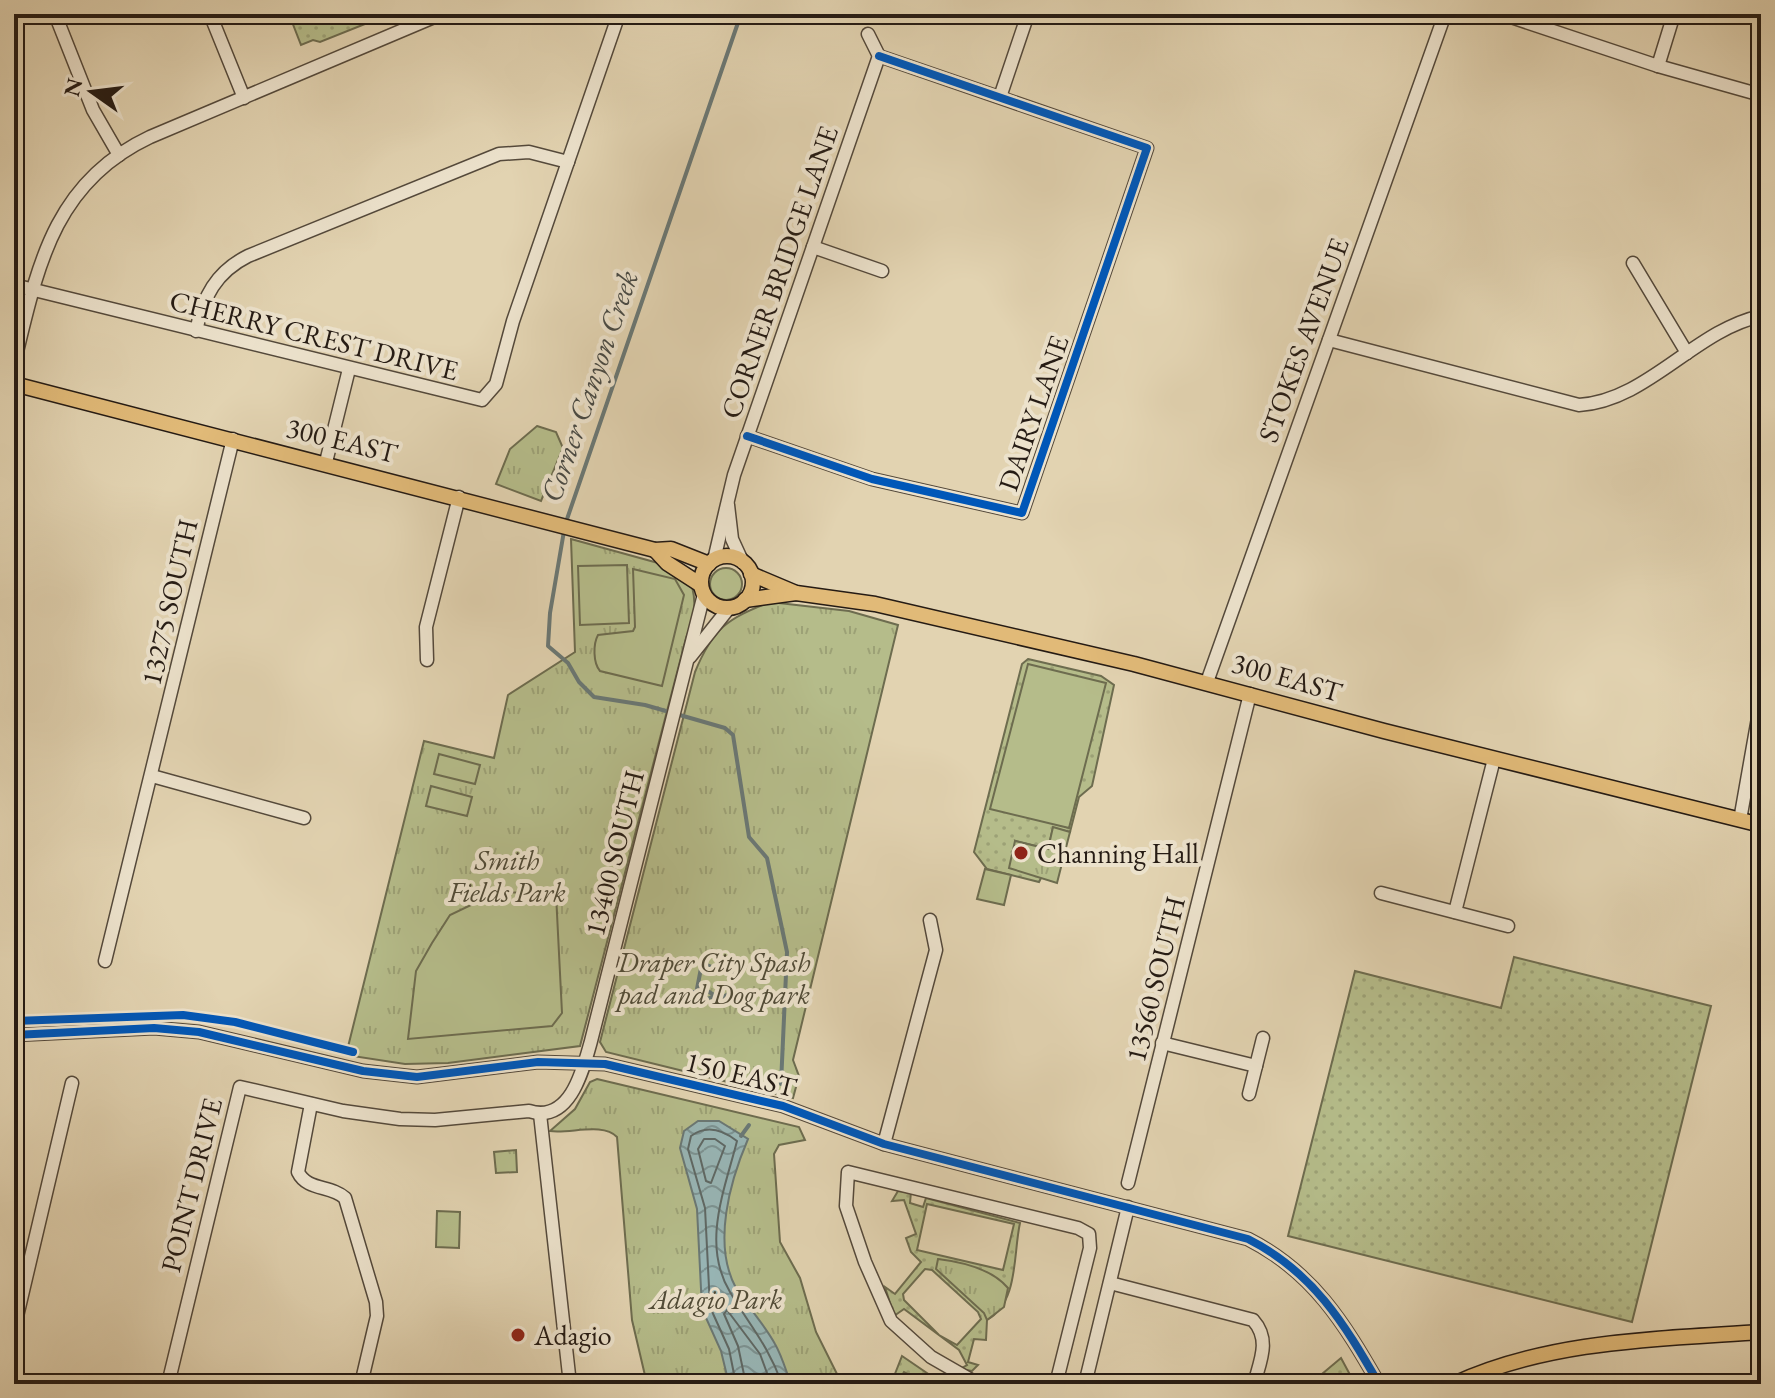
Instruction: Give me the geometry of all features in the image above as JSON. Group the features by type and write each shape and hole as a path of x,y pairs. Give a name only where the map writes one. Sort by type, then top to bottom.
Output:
{"main road":[{"name":"300 EAST","path":"14,384 326,462 655,550 671,549 712,562"},
{"name":"300 EAST","path":"655,550 702,589"},
{"path":"729,557 747,568 752,588 745,600 729,608 714,605 702,589 712,562 729,557"},
{"name":"300 EAST","path":"747,568 796,593"},
{"name":"300 EAST","path":"745,600 796,593 875,604 1207,682 1494,759 1761,825"},
{"path":"1454,1384 1487,1369 1564,1349 1761,1332"}],"street":[{"path":"55,14 88,99 119,155"},
{"path":"210,14 244,98"},
{"path":"14,364 42,255 64,212 94,176 119,155 150,137 441,14"},
{"name":"CHERRY CREST DRIVE","path":"14,285 472,400 489,396 619,14"},
{"path":"868,34 879,56 1000,97 1028,14"},
{"name":"STOKES AVENUE","path":"1207,682 1445,14"},
{"path":"1502,14 1658,66 1761,95"},
{"path":"1658,66 1674,14"},
{"name":"CORNER BRIDGE LANE","path":"747,568 732,539 728,505 747,436 879,56"},
{"name":"DAIRY LANE","path":"747,436 872,479 1022,513 1147,148 1000,97"},
{"path":"196,331 211,287 223,272 248,256 499,154 529,152 568,162"},
{"path":"813,247 882,271"},
{"path":"1633,263 1687,353"},
{"path":"1329,340 1579,405 1609,400 1727,329 1761,316"},
{"path":"326,462 349,369"},
{"name":"13275 SOUTH","path":"105,961 233,439"},
{"path":"427,660 426,627 459,497"},
{"name":"CORNER BRIDGE LANE","path":"712,562 722,512 728,505"},
{"name":"13400 SOUTH","path":"586,1060 690,657 702,589"},
{"name":"13400 SOUTH","path":"690,657 729,608"},
{"name":"13560 SOUTH","path":"1128,1183 1250,694"},
{"path":"1740,820 1761,701"},
{"path":"1455,912 1494,759"},
{"path":"152,776 304,818"},
{"path":"1381,893 1508,926"},
{"path":"884,1144 936,950 930,920"},
{"name":"150 EAST","path":"14,1035 176,1030 221,1036 363,1071 417,1077 538,1062 586,1060 783,1106 884,1144 1234,1234 1284,1260 1334,1308 1379,1384"},
{"path":"1249,1094 1263,1038"},
{"path":"1162,1043 1256,1066"},
{"path":"570,1384 540,1114 556,1109 569,1097 586,1060"},
{"path":"14,1329 72,1083"},
{"name":"POINT DRIVE","path":"168,1384 240,1087 311,1104 400,1119 435,1120 529,1111 540,1114"},
{"path":"311,1104 298,1172 306,1183 335,1191 345,1198 376,1302 377,1316 361,1384"},
{"path":"978,1384 931,1357 891,1321 865,1262 846,1206 848,1172 1078,1228 1089,1234 1090,1248 1056,1384"},
{"path":"1107,1384 1085,1381 1128,1207"},
{"path":"1110,1283 1253,1320 1262,1330 1264,1344 1254,1384"}],"green space":[{"path":"289,14 390,14 320,42 313,40 301,45"},
{"path":"537,426 556,432 563,448 541,501 496,484 510,449"},
{"name":"Smith Fields Park","path":"571,539 658,563 692,586 694,600 693,619 580,1046 448,1063 405,1064 346,1055 424,741 494,758 508,695 575,652"},
{"path":"627,565 629,623 580,625 578,566"},
{"path":"726,568 737,573 742,584 737,595 726,600 715,595 710,584 715,573"},
{"path":"633,569 675,579 684,595 662,686 600,671 596,663 598,635 633,631 635,627"},
{"name":"Draper City Spash pad and Dog park","path":"770,602 849,611 898,625 793,1060 799,1076 793,1098 606,1052 600,1042 695,672 708,645 723,627"},
{"path":"1028,659 1101,676 1114,685 1092,786 1079,797 1070,832 1053,828 1048,849 1016,841 1042,876 1039,882 987,869 974,852 1022,664"},
{"path":"1028,664 1106,683 1069,828 990,809"},
{"path":"439,754 480,765 475,784 434,774"},
{"path":"431,786 472,797 467,816 426,806"},
{"path":"1053,827 1070,832 1057,883 1009,868 1015,841 1048,849"},
{"path":"985,869 1011,875 1004,905 977,899"},
{"path":"498,892 556,894 562,1013 552,1026 408,1039 416,971 432,943 450,915"},
{"path":"1514,957 1711,1006 1632,1322 1288,1236 1355,971 1501,1008"},
{"name":"Adagio Park","path":"597,1079 799,1127 805,1140 779,1145 774,1154 780,1242 800,1278 816,1332 842,1384 647,1384 632,1320 617,1137 595,1129 550,1131 575,1109 590,1082"},
{"path":"516,1150 517,1172 496,1173 494,1152"},
{"path":"898,1191 911,1192 910,1203 923,1207 926,1198 1020,1223 1010,1290 1005,1302 987,1320 986,1340 974,1339 968,1362 978,1365 972,1371 960,1369 967,1365 959,1350 904,1309 894,1316 885,1287 895,1294 921,1262 911,1252 906,1238 916,1234 904,1200 892,1201","holes":["927,1204 1014,1224 1003,1270 917,1250","925,1269 932,1270 978,1312 981,1319 957,1345 939,1335 904,1300 903,1294"]},
{"path":"437,1211 460,1212 459,1248 436,1247"},
{"path":"938,1259 967,1264 1001,1281 1008,1288 1004,1307 987,1320 984,1313 936,1269"},
{"path":"902,1356 943,1384 927,1384 904,1372 897,1384 891,1384"},
{"path":"1341,1358 1355,1384 1310,1384"}],"water":[{"path":"698,1121 719,1121 748,1139 730,1193 725,1252 736,1288 775,1344 791,1384 729,1384 721,1351 702,1309 697,1209 680,1148 684,1131"}],"waterway":[{"name":"Corner Canyon Creek","path":"566,522 741,14"},
{"name":"Corner Canyon Creek","path":"564,531 550,613 548,646 568,663 579,682 594,697 645,705 725,728 733,735 749,837 767,858 787,952 781,1084"},
{"path":"697,989 702,963 717,969 728,968"},
{"path":"701,967 717,969"},
{"path":"693,993 703,988 720,999 730,993 733,973"},
{"path":"694,992 707,999 712,997"},
{"name":"Corner Canyon Creek","path":"741,1136 749,1125"}],"cycle path":[{"path":"747,436 872,479 1022,513 1147,148 879,56"},
{"path":"14,1021 183,1015 235,1022 353,1052"},
{"path":"14,1035 154,1028 199,1032 363,1071 417,1077 538,1062 605,1064 783,1106 884,1144 1248,1239 1271,1252 1309,1283 1353,1340 1379,1384"}],"place":[{"name":"Channing Hall","path":"1021,853"},
{"name":"Adagio","path":"518,1335"}]}
